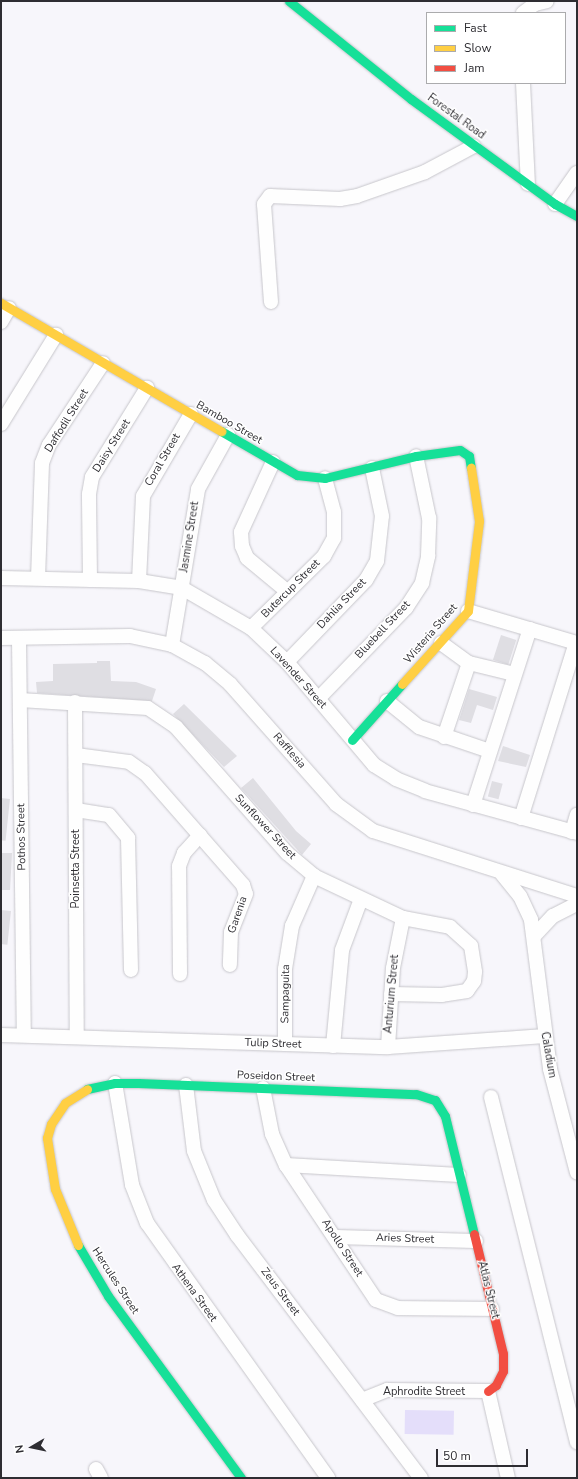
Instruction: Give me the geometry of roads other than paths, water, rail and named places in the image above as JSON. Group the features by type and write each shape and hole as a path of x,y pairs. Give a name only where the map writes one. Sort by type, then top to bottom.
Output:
{"street":[{"name":"Forestal Road","path":"289,1 474,146 554,204 577,216"},
{"path":"522,1 522,12"},
{"path":"523,12 535,4 547,1"},
{"path":"523,84 528,184"},
{"path":"270,302 264,204 270,196 340,199 357,196 425,172 474,146"},
{"path":"554,204 577,173"},
{"path":"1,322 5,305"},
{"name":"Bamboo Street","path":"5,305 273,462 306,477 325,478 372,468 416,456 460,450 466,452"},
{"path":"1,424 56,335"},
{"name":"Daffodil Street","path":"38,578 42,463 49,446 103,362"},
{"name":"Daisy Street","path":"90,580 90,494 92,477 147,388"},
{"name":"Coral Street","path":"139,581 143,496 191,414"},
{"name":"Jasmine Street","path":"172,645 198,489 228,435"},
{"name":"Wisteria Street","path":"352,740 386,701 441,643 468,611 479,521 473,464 466,452"},
{"name":"Bluebell Street","path":"318,699 406,608 422,583 428,556 429,518 416,456"},
{"path":"273,462 241,532 242,546 247,558 288,592"},
{"name":"Dahlia Street","path":"287,662 366,580 377,561 382,516 372,468"},
{"name":"Butercup Street","path":"251,628 324,556 334,538 334,512 325,478"},
{"name":"Lavender Street","path":"1,578 139,581 182,588 251,628 287,662 374,765 396,779 473,805 574,833"},
{"path":"468,611 577,643 521,818"},
{"path":"473,805 514,674 530,629"},
{"name":"Rafflesia","path":"1,638 19,639 130,636 172,645 205,663 230,684 336,804 372,831 502,874 577,896"},
{"name":"Pothos Street","path":"19,639 24,1035"},
{"path":"441,643 469,663 514,674"},
{"path":"444,737 469,663"},
{"name":"Sunflower Street","path":"20,700 76,702 148,708 176,727 287,852 314,876 403,918 450,927 461,934 471,946 474,958 474,982 467,991 459,994 390,994"},
{"path":"386,701 407,719 444,737 490,751"},
{"name":"Poinsetta Street","path":"76,702 77,1037"},
{"path":"76,755 129,762 145,773 200,835 184,853 179,866 180,974"},
{"path":"76,810 109,815 128,838 131,970"},
{"path":"574,833 577,815"},
{"name":"Garenia","path":"200,835 245,890 231,932 230,965"},
{"name":"Caladium","path":"502,874 526,907 534,934 545,1036 555,1093 577,1173"},
{"name":"Sampaguita","path":"285,1044 285,969 292,926 314,876"},
{"path":"333,1046 342,950 362,899"},
{"path":"534,934 553,916 577,904"},
{"name":"Anturium Street","path":"388,1047 390,994 403,918"},
{"name":"Tulip Street","path":"1,1035 388,1047 545,1036"},
{"name":"Poseidon Street","path":"115,1083 416,1094 435,1100"},
{"name":"Hercules Street","path":"115,1083 77,1094 56,1114 47,1138 56,1189 69,1227 100,1285 241,1478"},
{"name":"Athena Street","path":"115,1083 132,1185 147,1223 328,1478"},
{"name":"Zeus Street","path":"186,1085 194,1151 214,1200 237,1235 421,1478"},
{"name":"Apollo Street","path":"263,1088 272,1134 286,1165 371,1292 383,1304 398,1308 492,1309"},
{"path":"491,1097 577,1442"},
{"name":"Atlas Street","path":"435,1100 444,1116 476,1241 504,1362 500,1378 488,1392"},
{"path":"286,1165 459,1175"},
{"name":"Aries Street","path":"335,1237 476,1241"},
{"name":"Aphrodite Street","path":"362,1400 387,1390 488,1392"},
{"path":"488,1392 508,1478"}]}
